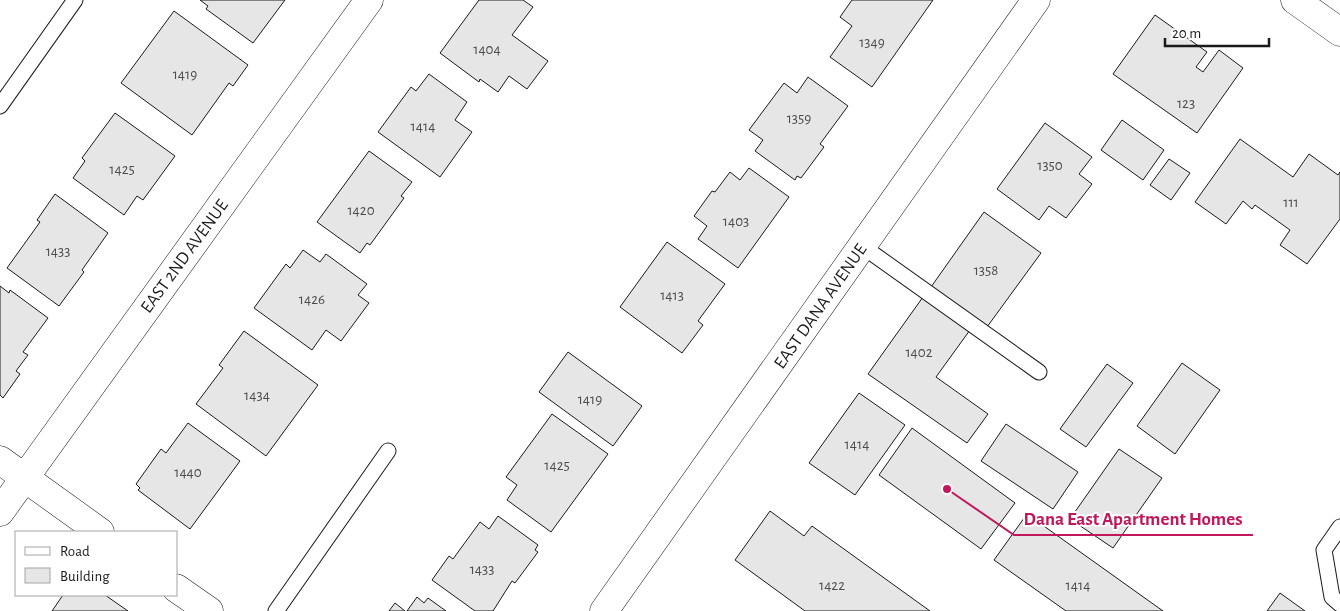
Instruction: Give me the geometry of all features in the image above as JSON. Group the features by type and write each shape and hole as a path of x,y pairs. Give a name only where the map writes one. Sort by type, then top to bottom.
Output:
{"street":[{"name":"EAST 2ND AVENUE","path":"0,512 369,0"},
{"name":"EAST DANA AVENUE","path":"604,611 1036,0"},
{"path":"1295,0 1340,32"},
{"path":"0,460 99,531"},
{"path":"178,589 209,611"}],"lane":[{"path":"0,106 75,0"},
{"path":"862,246 1039,372"},
{"path":"276,611 388,450"},
{"path":"1340,527 1324,550 1332,597 1340,604"}],"building":[{"path":"200,0 285,0 253,43 206,9 208,6"},
{"path":"479,0 523,0 533,7 512,35 548,61 527,89 509,76 498,92 480,79 479,82 440,53"},
{"path":"852,0 933,0 872,87 830,57 852,26 840,17"},
{"path":"174,11 248,65 233,86 229,83 192,135 121,83"},
{"path":"1155,15 1207,52 1196,67 1203,72 1219,50 1243,68 1197,133 1113,74"},
{"path":"429,74 467,102 455,120 472,132 440,177 378,132 411,87 416,91"},
{"path":"808,77 848,106 820,144 824,147 801,178 797,176 795,180 755,151 763,140 749,130 784,83 797,93"},
{"path":"115,113 175,156 143,200 137,196 124,215 73,178 85,161 82,158"},
{"path":"1122,120 1164,150 1143,180 1101,150"},
{"path":"1045,123 1092,157 1079,174 1092,184 1066,218 1049,206 1039,220 997,189"},
{"path":"1240,139 1293,177 1309,154 1338,175 1340,172 1340,219 1307,264 1280,245 1290,230 1255,205 1252,209 1243,201 1226,224 1195,202"},
{"path":"369,151 412,182 401,196 404,198 370,245 367,243 360,253 317,222"},
{"path":"1169,159 1190,173 1171,200 1150,185"},
{"path":"749,168 789,197 738,268 698,239 707,226 694,216 712,191 715,192 730,172 740,180"},
{"path":"55,194 108,233 82,270 84,272 59,306 7,268 40,222 37,220"},
{"path":"984,212 1041,253 987,327 931,287"},
{"path":"667,242 725,284 698,321 703,325 682,353 620,307"},
{"path":"303,250 320,262 326,254 367,284 358,295 369,303 341,341 326,330 312,350 254,308 286,264 290,268"},
{"path":"0,286 9,293 10,290 48,318 23,352 28,355 16,371 20,374 3,398 0,395"},
{"path":"923,297 970,330 936,377 988,414 967,443 868,374"},
{"path":"244,331 318,385 266,456 196,404 223,368 219,365"},
{"path":"568,352 642,406 613,446 539,392"},
{"path":"1182,363 1220,390 1175,454 1137,426"},
{"path":"1107,364 1133,383 1086,447 1060,429"},
{"path":"859,393 905,425 855,495 809,463"},
{"path":"552,414 608,454 551,532 507,500 517,485 506,477"},
{"path":"188,423 240,461 190,529 138,490 140,488 136,484 161,449 166,453"},
{"path":"1006,424 1078,472 1053,509 981,461"},
{"path":"912,428 1015,503 981,549 879,475"},
{"path":"1119,449 1162,478 1113,548 1070,519"},
{"path":"770,511 804,536 812,526 930,611 805,611 735,560"},
{"path":"1027,514 1163,611 1066,611 994,560"},
{"path":"498,516 538,545 535,550 538,552 515,583 512,581 493,611 475,611 432,580 449,556 453,559 480,522 489,529"},
{"path":"1280,593 1305,611 1267,611"},
{"path":"62,596 106,596 128,611 52,611"},
{"path":"417,597 424,603 428,598 446,611 407,611"},
{"path":"395,603 405,611 389,611"}],"place":[{"name":"Dana East Apartment Homes","path":"947,489"}]}
